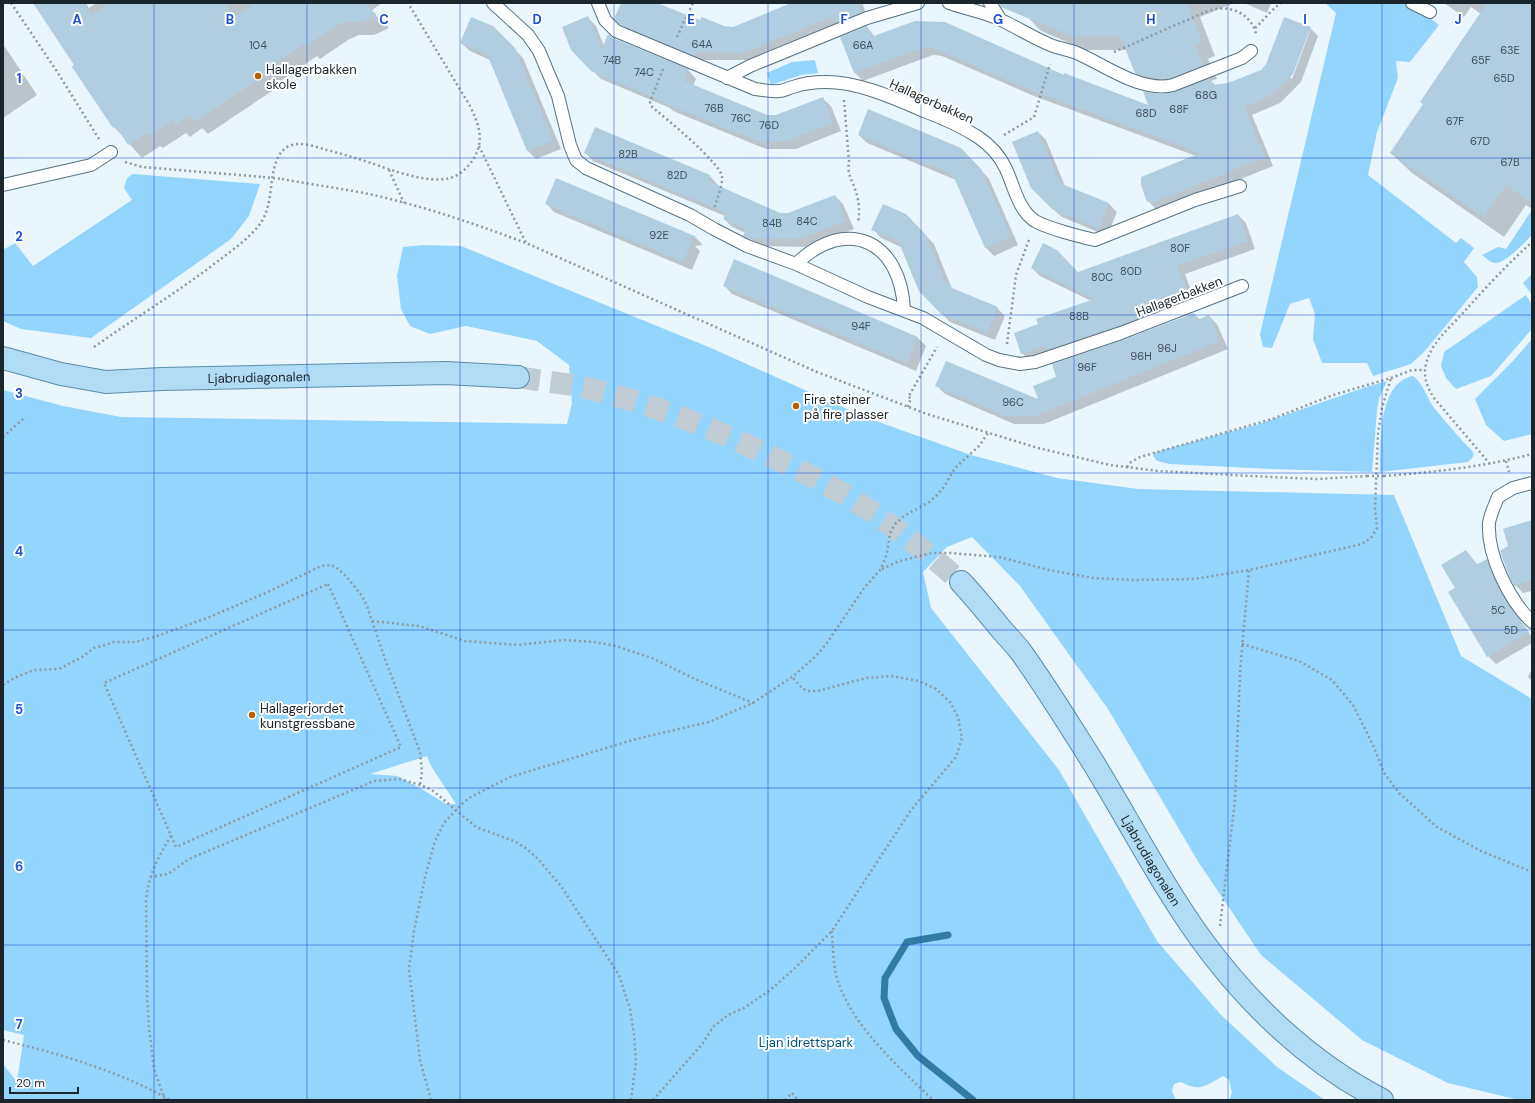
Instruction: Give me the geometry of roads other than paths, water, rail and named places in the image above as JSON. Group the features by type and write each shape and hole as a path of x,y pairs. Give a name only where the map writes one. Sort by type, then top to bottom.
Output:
{"main road":[{"name":"Ljabrudiagonalen","path":"3,358 61,374 106,382 162,379 446,373 518,377"},
{"name":"Ljabrudiagonalen","path":"961,582 1020,651 1087,753 1145,852 1189,921 1201,939 1233,979 1260,1008 1306,1051 1345,1078 1382,1100"}],"lane":[{"name":"Hallagerbakken","path":"493,3 528,35 539,51 558,96 570,145 576,160 586,168 670,206 748,246 796,264 868,297 923,318 986,355 999,360 1020,364 1035,362 1121,333 1242,286"},
{"name":"Hallagerbakken","path":"598,3 605,20 616,31 755,89 772,92 781,91 811,82 828,82 867,88 957,124 988,144 997,154 1005,168 1021,205 1027,214 1035,221 1083,237 1095,240 1195,200 1240,186"},
{"path":"727,78 750,66 867,18 918,3"},
{"path":"949,3 1000,19 1053,46 1075,52 1097,61 1125,77 1150,86 1164,87 1242,58 1251,51"},
{"path":"990,3 1000,19"},
{"path":"1412,3 1430,12"},
{"path":"3,185 92,165 111,152"},
{"path":"796,264 808,253 834,240 844,238 855,239 872,245 884,253 892,264 903,293 904,310"},
{"path":"1532,483 1509,490 1498,497 1489,523 1491,546 1498,570 1512,596 1532,622"}],"waterway":[{"path":"948,935 907,942 885,978 884,998 896,1029 918,1056 973,1100"}],"tunnel":[{"path":"518,377 579,386 665,411 764,453 843,493 860,504 912,541 961,582"}],"place":[{"name":"Hallagerbakken skole","path":"258,76"},
{"name":"Fire steiner på fire plasser","path":"796,406"},
{"name":"Hallagerjordet kunstgressbane","path":"252,715"}],"park label":[{"name":"Ljan idrettspark","path":"806,1042"}]}
